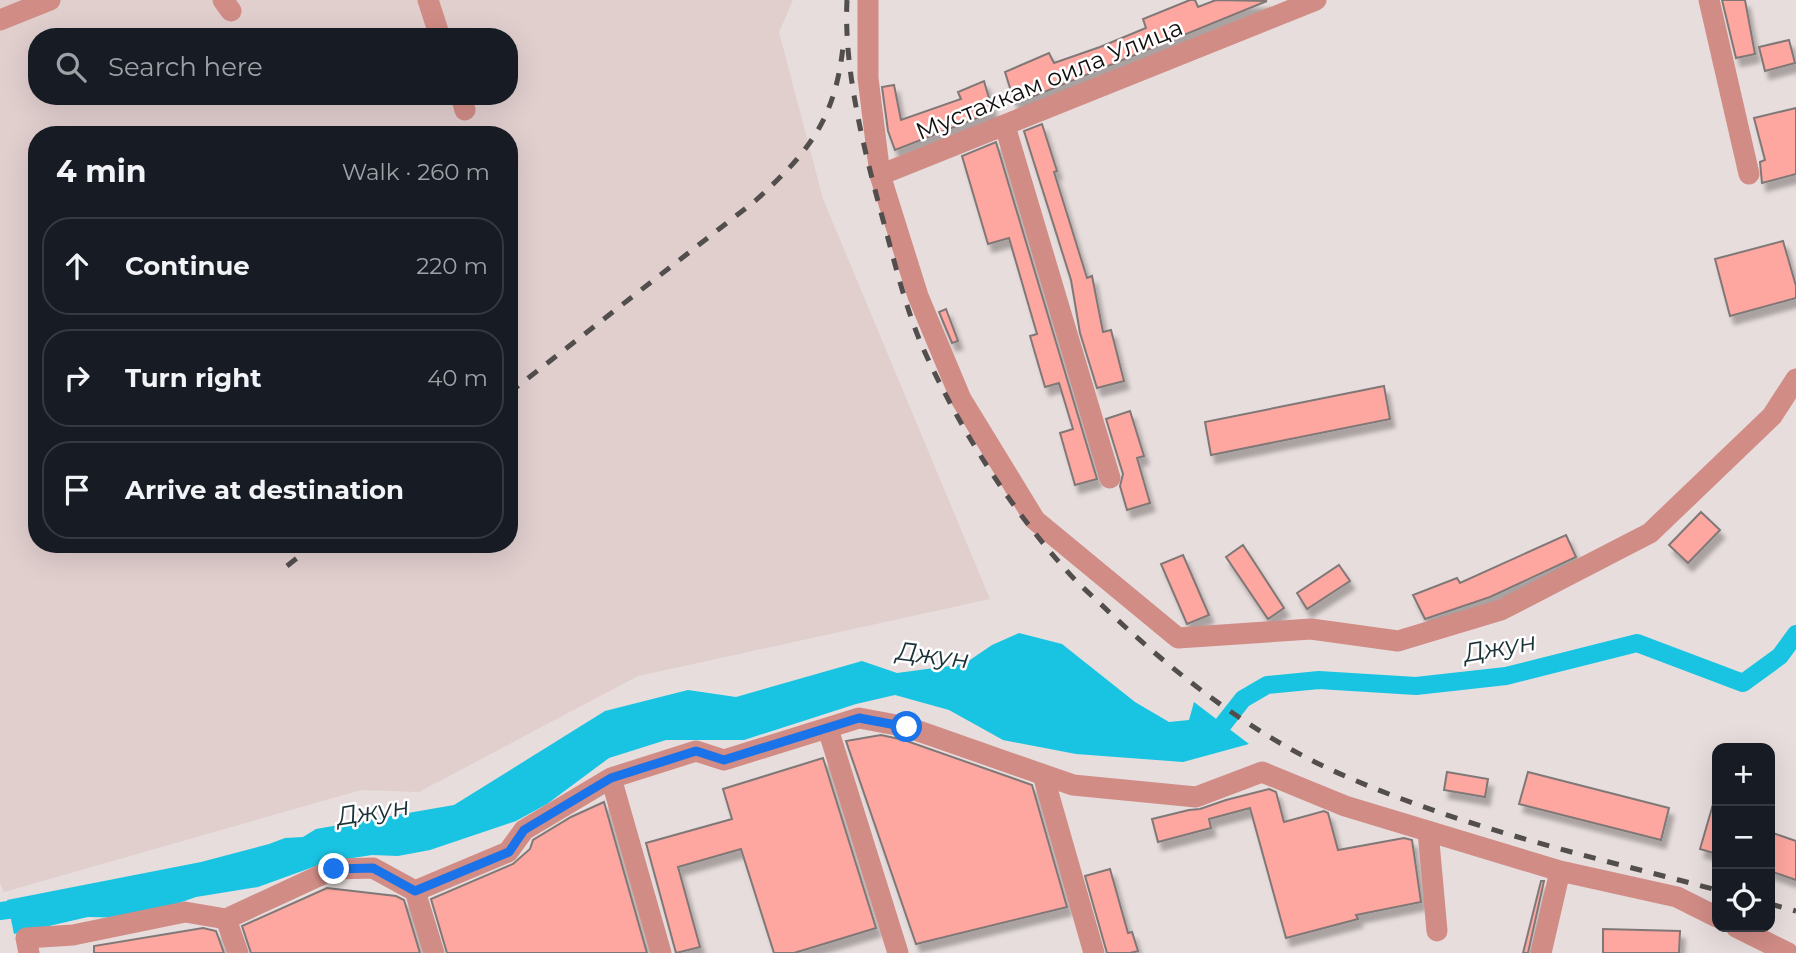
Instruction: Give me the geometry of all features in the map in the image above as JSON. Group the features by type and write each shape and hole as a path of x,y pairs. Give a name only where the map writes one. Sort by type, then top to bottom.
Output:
{"street":[{"path":"0,20 50,0"},
{"path":"428,0 437,28"},
{"path":"868,0 868,78 880,175 918,296 961,399 1035,520 1178,638 1311,629 1398,640 1501,610 1650,533 1772,415 1796,379"},
{"name":"Мустахкам оила Улица","path":"880,175 1316,0"},
{"path":"1709,0 1749,174"},
{"path":"1004,126 1111,478"},
{"path":"415,891 509,852 524,830 611,778 696,751 724,760 859,718 907,727 1073,785 1196,797 1262,772 1345,806 1560,871 1677,897 1712,914"},
{"path":"828,729 898,953"},
{"path":"1043,775 1094,953"},
{"path":"611,778 661,953"},
{"path":"1428,831 1437,931"},
{"path":"29,953 26,938 73,935 185,912 226,919 334,869 373,868 415,891 434,953"},
{"path":"1541,953 1560,871"},
{"path":"226,919 238,953"},
{"path":"1746,932 1788,953"}],"shaded area":[{"path":"0,0 793,0 779,32 823,199 990,599 638,676 419,792 361,790 4,892 0,883"}],"water":[{"path":"1019,633 1062,644 1135,702 1169,722 1189,720 1194,702 1249,744 1183,762 1076,754 1003,740 949,710 895,695 856,704 744,740 666,740 609,758 547,804 516,821 430,850 398,856 372,855 327,862 258,887 196,897 136,918 88,917 14,934 7,900 201,862 285,838 303,837 316,829 454,805 605,711 688,690 736,697 862,661 897,673 964,664 992,645"}],"building":[{"path":"1195,0 1198,7 1216,0 1267,1 1015,104 1005,72 1049,53 1054,63 1100,47 1146,28 1143,19"},
{"path":"1722,0 1745,0 1755,54 1736,58"},
{"path":"1789,40 1795,63 1765,71 1759,47"},
{"path":"984,81 993,112 895,150 888,131 882,87 894,85 901,120 961,99 958,92"},
{"path":"1796,108 1796,174 1762,183 1760,162 1765,160 1754,118"},
{"path":"1042,124 1087,278 1092,276 1103,332 1111,330 1124,381 1097,388 1080,333 1071,280 1024,131"},
{"path":"996,142 1097,479 1075,485 1060,433 1073,429 1059,383 1045,387 1030,336 1037,334 1009,238 988,244 962,156"},
{"path":"1783,241 1796,286 1796,298 1730,316 1715,259"},
{"path":"946,309 958,341 952,343 939,312"},
{"path":"1384,386 1390,419 1211,455 1205,422"},
{"path":"1130,411 1144,456 1137,458 1150,503 1127,510 1120,486 1123,474 1106,419"},
{"path":"1701,512 1720,530 1688,563 1669,545"},
{"path":"1566,535 1576,557 1490,597 1425,619 1413,595 1457,578 1460,583"},
{"path":"1243,545 1284,608 1268,619 1226,557"},
{"path":"1183,555 1209,615 1187,624 1161,564"},
{"path":"1339,565 1350,581 1307,609 1297,593"},
{"path":"881,735 904,740 1032,785 1067,907 916,944 846,741"},
{"path":"823,758 876,928 794,953 774,953 741,849 678,867 700,947 676,953 646,843 732,819 723,789"},
{"path":"1447,772 1488,779 1485,797 1444,790"},
{"path":"1528,772 1669,808 1661,840 1519,804"},
{"path":"1269,789 1276,792 1284,822 1324,811 1328,813 1338,850 1404,838 1412,840 1421,902 1356,915 1358,919 1286,938 1250,808 1209,819 1211,828 1158,842 1152,819 1200,809"},
{"path":"604,802 647,953 447,953 431,899 513,864 530,849 533,840 571,817"},
{"path":"1712,808 1712,853 1700,849"},
{"path":"1775,834 1796,841 1796,880 1775,873"},
{"path":"1110,869 1128,933 1132,932 1138,951 1107,953 1085,876"},
{"path":"1541,881 1544,881 1528,953 1523,953"},
{"path":"327,888 396,896 404,900 420,953 251,953 242,926"},
{"path":"203,928 216,931 224,953 94,953 94,946"},
{"path":"1603,929 1680,931 1679,953 1603,953"}],"waterway":[{"name":"Джун","path":"1205,736 1217,732 1243,699 1267,685 1319,680 1416,686 1506,676 1637,643 1743,683 1780,656 1796,634"},
{"name":"Джун","path":"0,911 31,907"}],"railway":[{"path":"847,0 849,60 859,122 896,268 922,346 951,405 985,463 1044,545 1076,581 1192,683 1250,725 1313,761 1390,794 1482,826 1712,889"},
{"path":"518,386 774,184 804,150 826,115 839,73 843,47"},
{"path":"287,566 304,553"},
{"path":"1775,905 1796,911"}],"route":[{"path":"334,869 373,868 415,891 509,852 524,830 611,778 696,751 724,760 859,718 907,727"}]}
